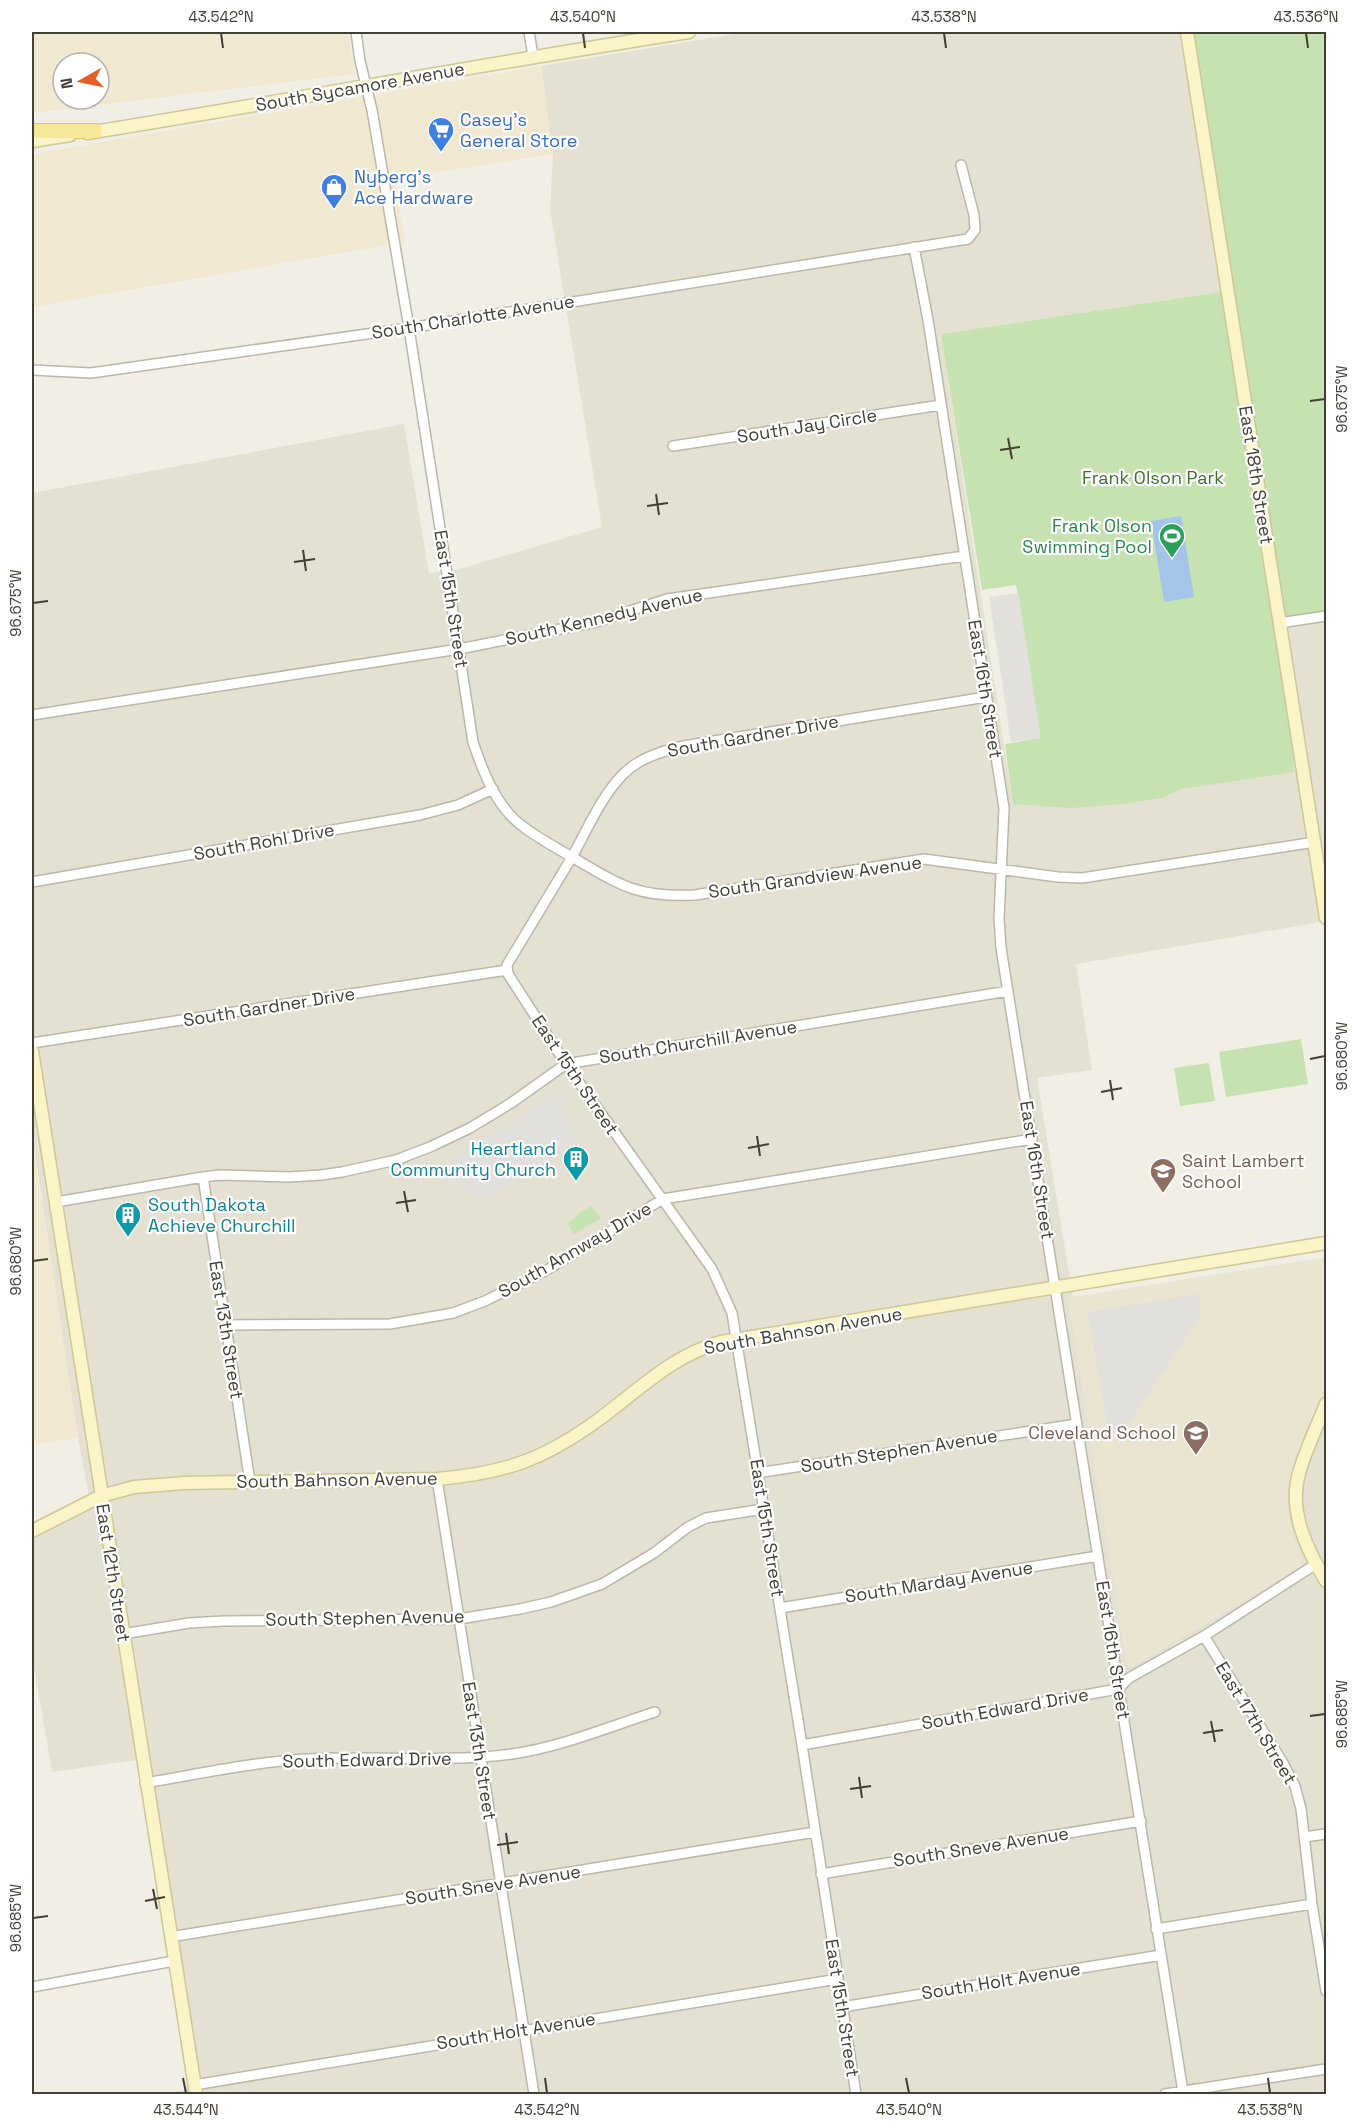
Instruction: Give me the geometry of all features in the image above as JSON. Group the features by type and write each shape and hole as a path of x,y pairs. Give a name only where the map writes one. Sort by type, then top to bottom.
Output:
{"main road":[{"path":"32,131 95,131"}],"street":[{"name":"East 15th Street","path":"356,32 372,110 409,328 473,742 483,770 510,815 523,827 572,857"},
{"path":"529,32 533,56"},
{"name":"South Sycamore Avenue","path":"32,141 366,87 533,56 689,32"},
{"name":"East 18th Street","path":"1187,32 1326,918"},
{"name":"South Charlotte Avenue","path":"32,369 91,374 409,328 968,239 975,230 974,214 961,165"},
{"name":"East 16th Street","path":"914,247 1004,808 1000,869 1001,948 1183,2092"},
{"name":"South Jay Circle","path":"673,446 941,405"},
{"name":"South Kennedy Avenue","path":"32,716 459,649 596,622 668,599 964,556"},
{"path":"1279,623 1326,616"},
{"name":"South Gardner Drive","path":"572,857 613,785 637,762 659,753 683,746 986,698"},
{"name":"South Rohl Drive","path":"32,882 420,815 458,805 493,789"},
{"name":"South Grandview Avenue","path":"572,857 626,888 651,895 673,896 695,895 924,859 1082,878 1315,842"},
{"path":"507,970 510,961 572,857"},
{"name":"East 15th Street","path":"507,970 509,977 566,1064 712,1269 732,1313 856,2094"},
{"name":"South Gardner Drive","path":"32,1043 507,970"},
{"name":"South Churchill Avenue","path":"56,1202 220,1175 290,1177 342,1172 396,1160 470,1128 511,1103 566,1064 1008,991"},
{"name":"East 12th Street","path":"32,1051 145,1783 195,2090"},
{"name":"South Annway Drive","path":"225,1325 390,1324 453,1313 485,1301 545,1271 663,1200 1032,1139"},
{"name":"East 13th Street","path":"203,1178 250,1482"},
{"name":"South Bahnson Avenue","path":"32,1531 101,1496 125,1489 162,1484 437,1479 494,1472 533,1459 576,1435 679,1359 704,1347 1326,1244"},
{"path":"1326,1404 1323,1421 1299,1473 1296,1489 1299,1522 1305,1540 1326,1581"},
{"name":"South Stephen Avenue","path":"757,1473 1077,1424"},
{"name":"East 13th Street","path":"437,1479 534,2094"},
{"name":"South Stephen Avenue","path":"123,1634 189,1623 459,1619 520,1609 551,1602 602,1584 628,1569 688,1527 706,1518 764,1509"},
{"name":"South Marday Avenue","path":"780,1608 1098,1556"},
{"name":"South Edward Drive","path":"802,1745 1118,1689 1129,1678 1204,1636 1316,1564"},
{"name":"East 17th Street","path":"1204,1636 1295,1786 1301,1809 1312,1905 1326,1991"},
{"name":"South Edward Drive","path":"145,1783 276,1761 480,1758 546,1747 655,1712"},
{"name":"South Sneve Avenue","path":"821,1874 1141,1821"},
{"name":"South Sneve Avenue","path":"170,1936 815,1833"},
{"path":"1304,1837 1326,1834"},
{"path":"1156,1929 1312,1905"},
{"name":"South Holt Avenue","path":"842,2007 1161,1955"},
{"path":"32,1987 174,1962"},
{"name":"South Holt Avenue","path":"195,2090 523,2030 838,1979"},
{"path":"1165,2094 1326,2069"}],"shaded area":[{"path":"32,32 348,32 355,74 111,103 111,51 51,51 51,111 32,113"},
{"path":"747,32 1187,32 1227,291 941,334 1013,804 1162,798 1182,789 1279,623 1326,616 1326,921 1076,964 1092,1070 1037,1078 1073,1297 1069,1302 1127,1665 1132,1666 1301,1566 1302,1559 1292,1535 1288,1501 1307,1432 1326,1387 1326,2094 163,2094 189,2089 136,1760 52,1772 32,1656 32,1540 91,1506 78,1438 32,1134 32,493 404,424 429,573 456,570 602,527 550,210 553,154 541,66"},
{"path":"541,66 553,154 394,179 405,242 32,307 32,154"},
{"path":"1018,593 1041,738 1011,742 989,597"},
{"path":"557,1092 565,1097 561,1114 578,1140 531,1173 480,1201 474,1191 466,1194 448,1161 503,1129"},
{"path":"32,1134 78,1438 32,1445"},
{"name":"Cleveland School","path":"1326,1257 1326,1387 1307,1432 1288,1501 1292,1535 1302,1559 1301,1566 1131,1666 1127,1665 1069,1302 1073,1297"},
{"path":"1199,1294 1200,1316 1195,1324 1125,1429 1109,1436 1088,1312"}],"green space":[{"name":"Frank Olson Park","path":"1187,32 1326,32 1326,616 1279,624 1294,772 1182,789 1162,798 1122,804 1071,808 1013,804 1005,744 1040,738 1018,593 1016,585 982,590 941,334 1227,291"},
{"path":"1301,1039 1308,1084 1226,1097 1219,1052"},
{"path":"1209,1063 1215,1101 1180,1106 1174,1068"},
{"path":"591,1206 601,1218 574,1234 568,1224 576,1215"}],"water":[{"name":"Frank Olson Swimming Pool","path":"1181,516 1194,597 1164,602 1151,521"}],"place":[{"name":"Casey's General Store","path":"441,153"},
{"name":"Nyberg's Ace Hardware","path":"334,210"},
{"name":"Frank Olson Swimming Pool","path":"1172,559"},
{"name":"Heartland Community Church","path":"576,1182"},
{"name":"Saint Lambert School","path":"1163,1194"},
{"name":"South Dakota Achieve Churchill","path":"128,1238"},
{"name":"Cleveland School","path":"1196,1456"}]}
